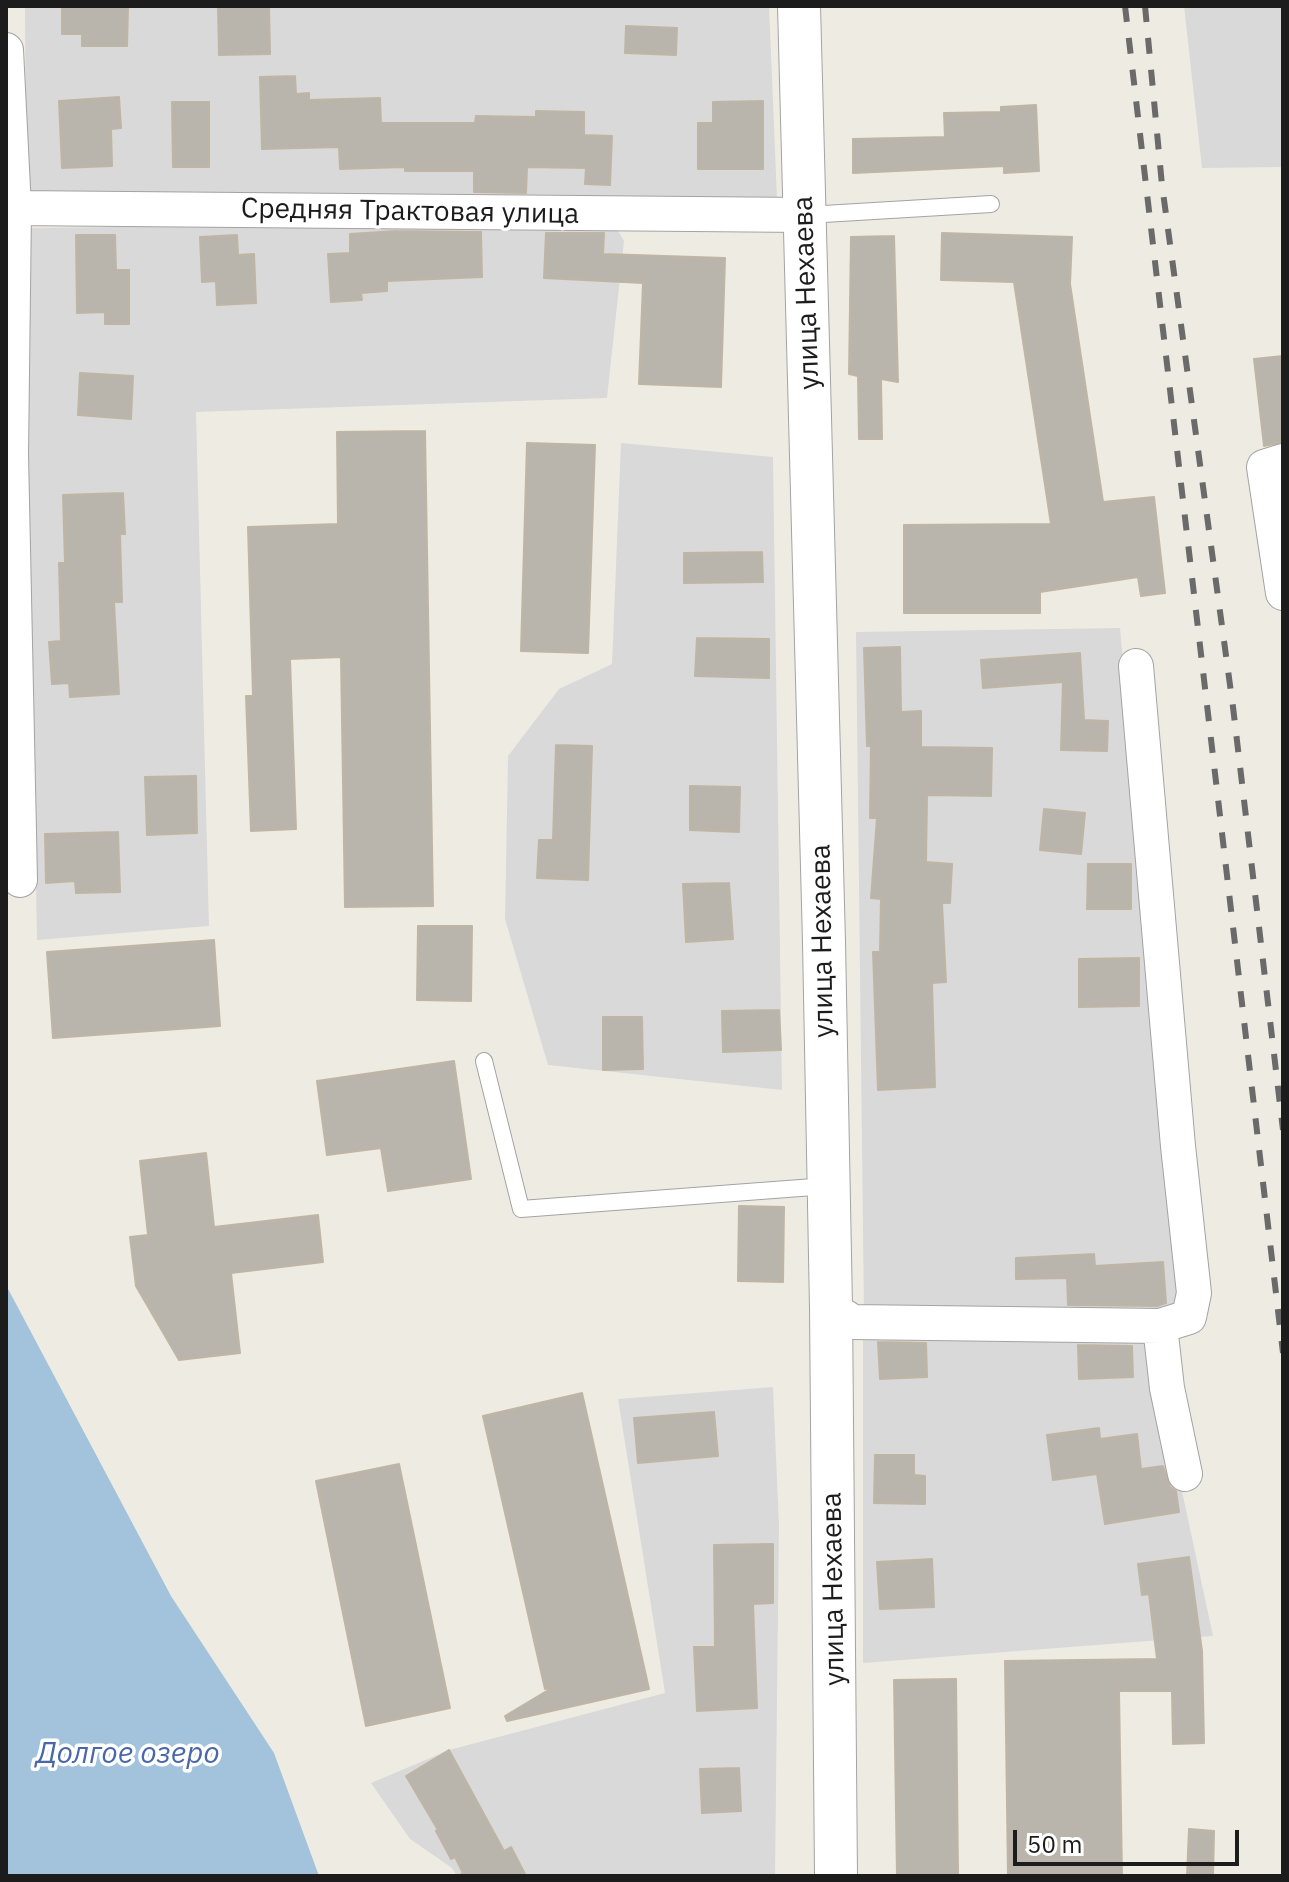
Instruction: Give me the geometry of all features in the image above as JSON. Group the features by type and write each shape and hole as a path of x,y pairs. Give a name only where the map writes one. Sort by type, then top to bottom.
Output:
{"street":[{"name":"улица Нехаева","path":"799,6 824,942 836,1876"},
{"path":"6,50 14,208 9,454 20,880"},
{"name":"Средняя Трактовая улица","path":"14,208 805,215"},
{"path":"1283,461 1264,467 1283,593"},
{"path":"831,1308 853,1322 1160,1326 1189,1317 1194,1293 1136,666"},
{"path":"1160,1326 1167,1388 1185,1474"}],"lane":[{"path":"805,215 991,204"},
{"path":"484,1061 521,1209 827,1186"}],"shaded area":[{"path":"25,6 769,6 777,198 26,197"},
{"path":"1184,6 1283,6 1283,167 1202,168"},
{"path":"484,223 618,231 624,241 607,398 196,412 209,926 37,940 24,228"},
{"path":"621,443 773,457 782,1090 548,1065 505,919 508,756 559,689 612,664"},
{"path":"1120,628 1180,1311 864,1316 856,632"},
{"path":"863,1331 1153,1333 1158,1379 1213,1636 863,1663"},
{"path":"773,1387 779,1526 775,1876 457,1876 452,1868 410,1839 371,1783 449,1750 665,1693 618,1399"}],"water":[{"name":"Долгое озеро","path":"6,1285 171,1596 274,1753 319,1876 6,1876"}],"building":[{"path":"62,6 128,6 127,46 82,46 82,34 62,34"},
{"path":"218,6 269,6 270,54 219,55"},
{"path":"626,26 677,28 676,55 625,53"},
{"path":"295,76 296,94 309,93 309,100 380,98 381,123 475,123 476,116 536,117 536,111 584,112 584,135 612,136 610,185 585,184 586,168 527,167 526,193 474,192 474,171 405,171 405,167 340,169 339,147 262,149 260,77"},
{"path":"119,97 121,128 111,129 112,166 62,168 59,101"},
{"path":"763,101 763,169 698,169 698,123 713,123 713,102"},
{"path":"172,102 209,102 209,167 173,167"},
{"path":"1036,105 1039,171 1004,173 1004,166 853,173 853,139 945,137 944,113 1001,112 1001,107"},
{"path":"481,232 482,277 387,281 387,291 361,293 362,300 331,302 328,254 350,253 350,234"},
{"path":"546,233 604,233 603,254 725,258 721,387 639,384 643,283 544,278"},
{"path":"942,233 1072,237 1070,284 1103,502 1154,497 1165,593 1141,596 1138,577 1040,592 1040,613 904,613 904,525 1051,524 1014,282 941,280"},
{"path":"76,235 115,235 116,270 129,270 129,324 105,324 105,312 77,313"},
{"path":"237,235 238,255 254,254 256,303 217,305 216,281 202,282 200,237"},
{"path":"894,236 898,382 881,379 882,439 859,439 858,376 849,374 851,237"},
{"path":"1283,356 1283,442 1264,446 1254,359"},
{"path":"80,373 133,376 131,419 78,415"},
{"path":"425,431 433,906 345,907 341,657 290,659 296,829 251,831 246,696 253,696 248,527 338,524 337,432"},
{"path":"527,443 595,445 588,653 521,651"},
{"path":"123,493 125,534 120,534 122,602 114,602 119,694 70,697 69,683 52,684 49,642 61,641 59,563 65,563 63,495"},
{"path":"762,552 763,582 684,583 684,553"},
{"path":"697,638 769,639 769,678 695,676"},
{"path":"900,647 901,712 921,711 921,747 992,748 991,796 927,795 926,862 952,864 950,903 942,903 946,982 932,983 935,1087 878,1090 873,952 880,952 881,899 871,898 877,818 870,818 871,746 867,746 864,648"},
{"path":"1080,653 1084,720 1108,721 1107,751 1061,750 1063,682 983,688 981,660"},
{"path":"556,745 592,746 588,880 537,878 539,840 553,840"},
{"path":"196,776 197,833 147,835 145,777"},
{"path":"690,786 740,787 739,832 690,830"},
{"path":"1044,809 1085,813 1081,854 1040,850"},
{"path":"118,832 120,892 76,893 75,881 46,883 45,834"},
{"path":"1088,864 1131,864 1131,909 1087,909"},
{"path":"729,883 733,939 686,942 683,884"},
{"path":"418,926 472,926 471,1001 417,1000"},
{"path":"214,940 220,1026 53,1038 47,952"},
{"path":"1139,958 1139,1006 1079,1007 1079,959"},
{"path":"779,1010 781,1050 723,1052 722,1011"},
{"path":"603,1017 642,1017 643,1069 603,1070"},
{"path":"454,1061 471,1179 388,1191 381,1148 327,1155 317,1081"},
{"path":"206,1153 214,1227 318,1215 323,1262 231,1273 240,1353 179,1360 136,1286 130,1237 148,1235 140,1161"},
{"path":"739,1206 784,1207 783,1282 738,1281"},
{"path":"1094,1254 1095,1266 1163,1262 1166,1303 1157,1306 1068,1305 1067,1278 1016,1279 1016,1258"},
{"path":"878,1342 926,1343 927,1377 880,1379"},
{"path":"1078,1345 1132,1346 1133,1377 1079,1379"},
{"path":"582,1393 649,1689 507,1721 505,1716 555,1686 545,1689 483,1416"},
{"path":"714,1412 718,1456 638,1463 634,1418"},
{"path":"1099,1428 1100,1439 1137,1434 1141,1469 1163,1466 1170,1487 1176,1491 1179,1512 1105,1524 1097,1474 1053,1480 1047,1435"},
{"path":"875,1455 914,1455 914,1475 925,1476 925,1504 874,1503"},
{"path":"399,1464 450,1708 366,1726 316,1481"},
{"path":"773,1544 773,1603 753,1604 757,1708 697,1711 694,1647 715,1647 714,1545"},
{"path":"1189,1557 1202,1651 1204,1743 1173,1744 1172,1691 1119,1691 1122,1876 1008,1876 1005,1661 1157,1659 1149,1594 1142,1595 1138,1564"},
{"path":"932,1559 934,1607 880,1609 877,1562"},
{"path":"956,1679 958,1876 897,1876 894,1680"},
{"path":"449,1750 504,1851 511,1847 526,1876 458,1876 463,1873 455,1857 451,1859 406,1776"},
{"path":"739,1768 741,1811 702,1813 700,1769"},
{"path":"1189,1829 1214,1831 1213,1876 1187,1876"}],"railway":[{"path":"1125,6 1283,1353"},
{"path":"1145,6 1162,185 1233,707 1283,1130"}]}
